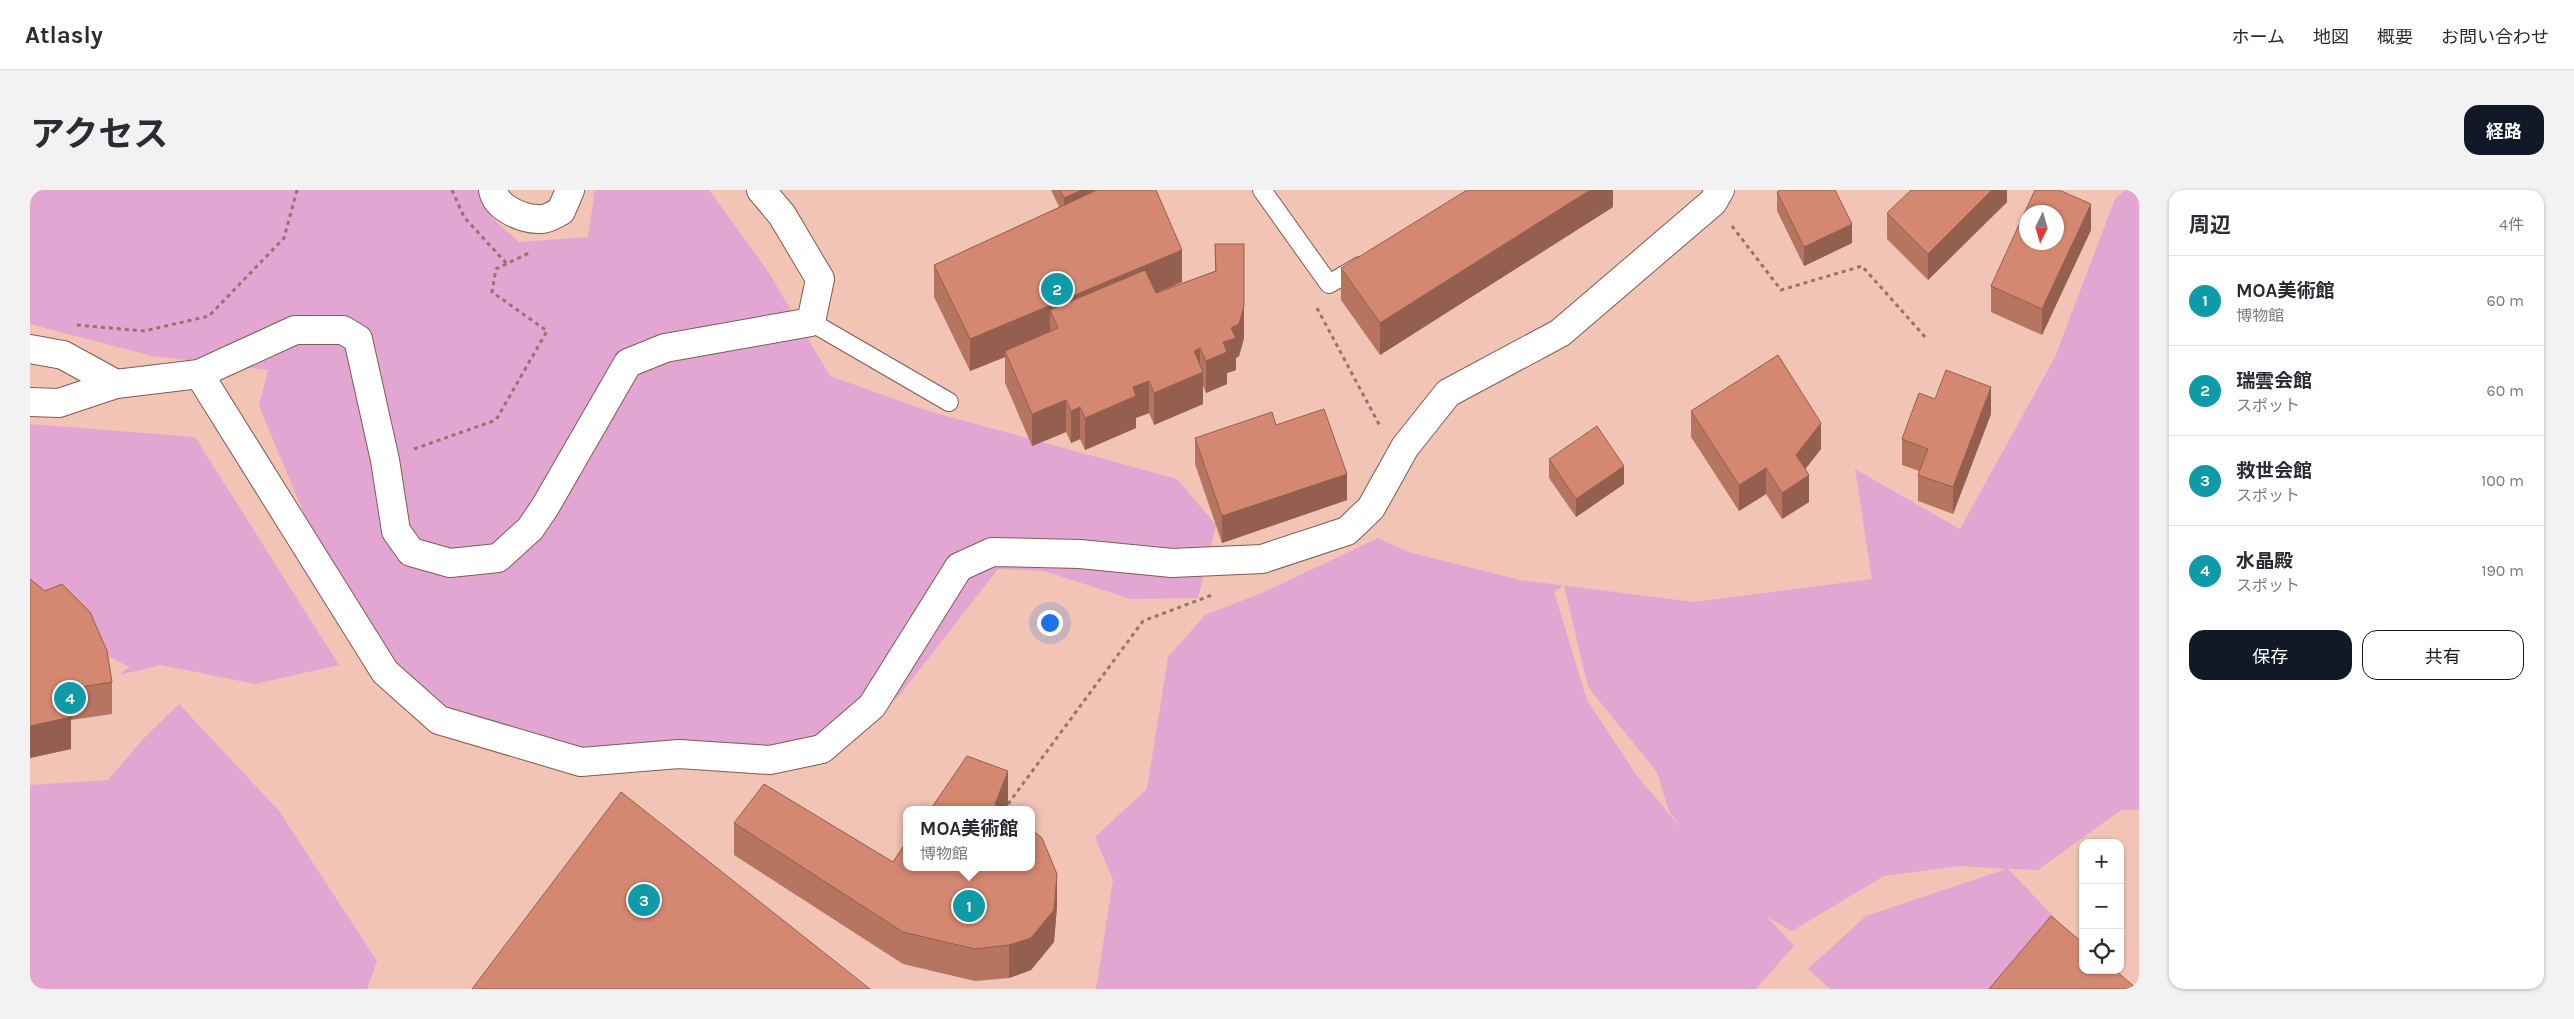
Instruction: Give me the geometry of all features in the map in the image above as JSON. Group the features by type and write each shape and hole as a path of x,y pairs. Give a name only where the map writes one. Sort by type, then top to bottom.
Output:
{"street":[{"path":"493,190 494,196 507,209 526,218 544,219 561,211 570,190"},
{"path":"30,402 59,403 116,384 199,374 295,330 343,330 358,339 385,460 396,531 411,552 450,563 498,558 530,529 545,508 628,363 665,348 811,322 820,279 782,215 761,190"},
{"path":"199,374 385,672 439,720 582,762 679,754 770,760 822,749 872,706 959,567 992,552 1080,554 1172,563 1262,559 1347,531 1371,508 1405,447 1448,393 1560,333 1717,196"},
{"path":"30,349 63,355 116,384"}],"lane":[{"path":"1262,190 1329,284 1378,255"},
{"path":"811,322 949,402"}],"path":[{"path":"68,324 144,331 209,316 284,238 297,190"},
{"path":"452,190 464,217 507,264"},
{"path":"1717,196 1781,290 1862,266 1926,338"},
{"path":"385,460 496,420 547,331 492,292 496,269 533,251"},
{"path":"1315,303 1382,430"},
{"path":"1008,804 1142,621"}],"shaded area":[{"path":"30,190 477,190 493,219 519,242 588,237 595,190 709,190 767,270 830,376 928,411 1177,479 1216,525 1198,598 1131,599 1044,571 998,569 898,697 822,749 582,757 484,734 385,672 309,526 259,406 268,370 152,356 30,324"},
{"path":"2125,190 2139,190 2139,810 2121,810 2038,870 2008,869 2059,922 2074,965 2047,989 1830,989 1808,969 1866,916 2006,869 1960,866 1884,876 1792,931 1767,917 1794,946 1756,989 1096,989 1113,880 1095,837 1147,789 1168,657 1205,615 1262,593 1378,538 1408,552 1520,580 1563,585 1554,592 1587,700 1637,776 1683,830 1669,811 1657,772 1588,687 1564,586 1694,602 1872,579 1855,469 1960,529 2055,357 2115,199"},
{"path":"30,424 195,437 339,665 255,684 161,665 119,675 129,667 45,623 30,612"},
{"path":"179,704 279,811 377,961 367,989 30,989 30,785 108,780 145,737"}],"building":[{"path":"1060,190 1082,190 1064,198"},
{"path":"1097,190 1156,190 1182,250 970,339 934,265"},
{"path":"1467,190 1590,190 1380,323 1341,268"},
{"path":"1781,190 1835,190 1852,224 1804,247 1777,192"},
{"path":"1911,190 1992,190 1928,254 1887,213"},
{"path":"2035,190 2059,190 2091,204 2042,309 1991,286 2019,225 2019,250 2064,250 2064,205 2028,205"},
{"path":"1215,244 1244,244 1244,306 1239,324 1231,328 1236,338 1223,342 1227,352 1206,361 1200,348 1194,351 1203,372 1154,393 1149,381 1133,387 1136,396 1085,418 1080,407 1071,411 1066,400 1032,414 1005,351 1058,328 1050,310 1145,270 1156,293 1216,271"},
{"path":"1778,355 1821,423 1796,455 1809,475 1782,493 1766,468 1739,485 1691,411"},
{"path":"1946,370 1991,387 1953,487 1918,475 1928,449 1902,439 1919,393 1935,399"},
{"path":"1324,409 1347,474 1222,516 1195,438 1272,412 1276,425"},
{"path":"1597,426 1624,466 1576,499 1549,459"},
{"path":"30,579 45,591 62,584 90,612 107,651 112,682 62,690 71,717 30,726"},
{"path":"967,756 1008,771 995,804 998,806 933,806"},
{"path":"764,784 893,862 903,847 903,871 1035,871 1035,832 1042,838 1057,874 1054,910 1031,938 1009,945 975,949 903,932 734,823"},
{"path":"621,792 870,989 472,989"},
{"path":"2051,916 2079,940 2079,974 2120,974 2137,989 1989,989"}],"place":[{"name":"瑞雲会館","path":"1057,289"},
{"name":"水晶殿","path":"70,698"},
{"name":"救世会館","path":"644,900"},
{"name":"MOA美術館","path":"969,906"}]}
